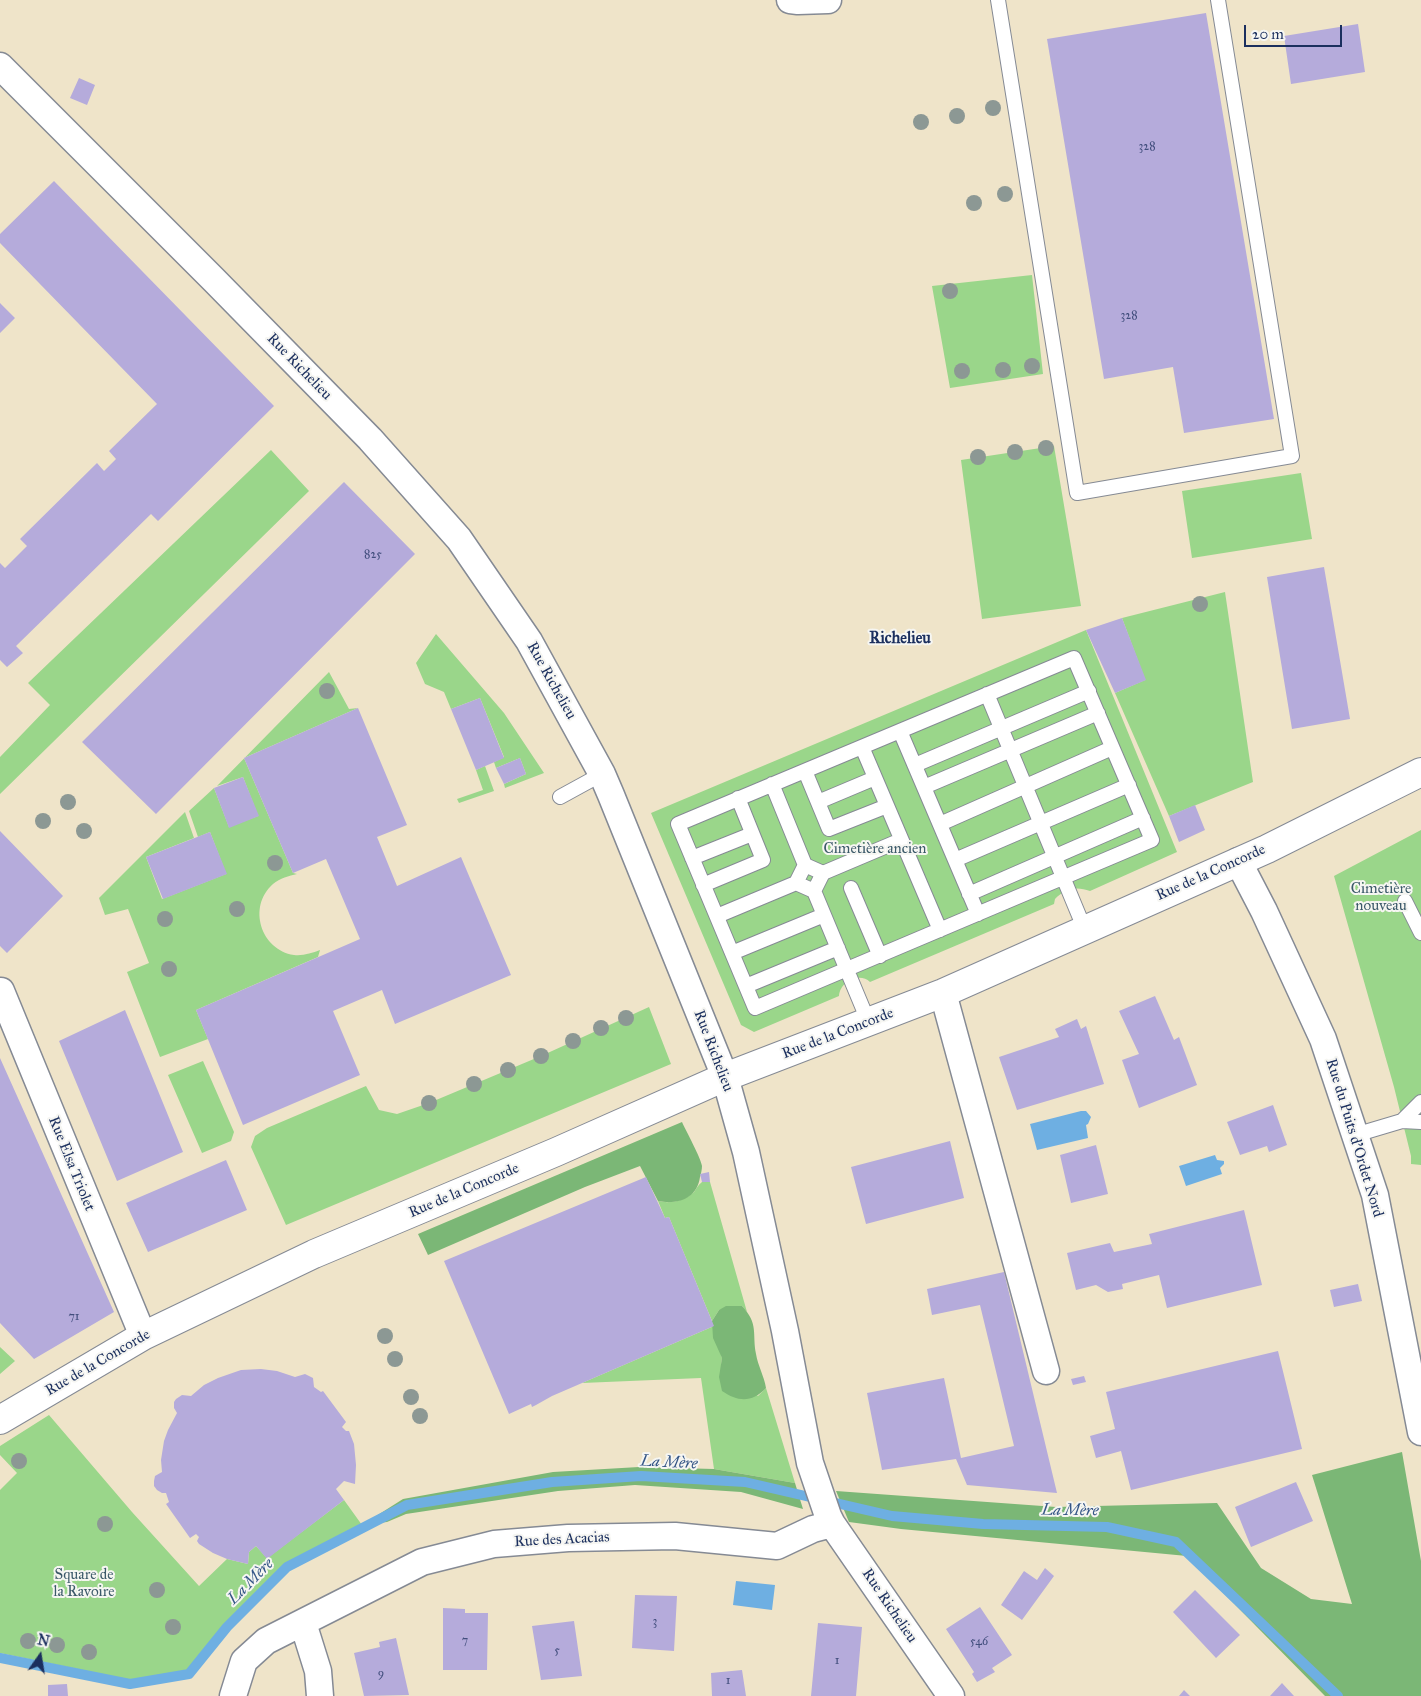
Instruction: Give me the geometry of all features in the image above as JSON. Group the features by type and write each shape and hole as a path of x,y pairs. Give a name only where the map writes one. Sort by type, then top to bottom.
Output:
{"street":[{"path":"790,0 828,0"},
{"name":"Rue Richelieu","path":"0,66 364,433 458,539 529,641 602,774 725,1077 748,1161 785,1331 810,1463 830,1520 950,1696"},
{"name":"Rue de la Concorde","path":"0,1420 143,1336 314,1254 556,1152 725,1077 943,993 1238,861 1421,772"},
{"name":"Rue du Puits d'Ordet Nord","path":"1238,861 1264,911 1324,1039 1375,1195 1421,1432"},
{"name":"Rue Elsa Triolet","path":"0,991 143,1336"},
{"path":"943,993 1046,1371"},
{"name":"Rue des Acacias","path":"233,1696 244,1661 266,1642 422,1562 494,1544 568,1538 675,1536 777,1546 830,1520"},
{"path":"303,1623 318,1671 320,1696"}],"lane":[{"path":"998,0 1077,493 1292,456 1218,0"},
{"path":"1074,658 1088,691 1152,840 755,1008 678,824 1074,658"},
{"path":"914,764 1088,691"},
{"path":"987,694 1085,930"},
{"path":"924,787 1098,713"},
{"path":"900,731 978,914"},
{"path":"862,747 940,930"},
{"path":"940,824 1112,748"},
{"path":"805,771 828,829 887,806"},
{"path":"560,797 602,774"},
{"path":"818,802 875,778"},
{"path":"772,784 805,865 823,873"},
{"path":"955,860 1129,785"},
{"path":"703,884 763,860 738,798"},
{"path":"969,894 1143,818"},
{"path":"692,858 752,834"},
{"path":"814,891 823,873 902,840"},
{"path":"716,916 796,883 805,865"},
{"path":"796,883 814,891 869,1022"},
{"path":"852,888 880,956"},
{"path":"1405,902 1421,932"},
{"path":"732,952 824,915"},
{"path":"746,986 838,948"},
{"path":"1402,1121 1421,1102"},
{"path":"1355,1135 1402,1121 1421,1122"}],"green space":[{"path":"1032,275 1043,374 950,388 932,286"},
{"path":"1054,446 1081,606 982,619 961,460"},
{"path":"271,450 309,491 0,794 0,757 50,705 28,683"},
{"path":"1301,473 1312,539 1192,558 1182,491"},
{"path":"1225,592 1253,782 1169,816 1115,693 1145,680 1122,618"},
{"name":"Cimetière ancien","path":"1086,630 1177,852 1090,891 1076,888 1067,890 1055,899 1054,904 870,982 861,978 851,980 843,986 839,996 754,1032 741,1025 651,813"},
{"path":"436,634 504,713 544,773 505,788 504,784 526,774 520,758 496,768 494,762 504,757 480,698 451,709 444,692 425,684 416,663"},
{"path":"329,672 349,709 358,708 245,758"},
{"path":"244,758 293,873 297,874 276,882 265,893 261,904 261,926 273,945 283,951 297,955 320,950 318,957 196,1010 208,1039 160,1057 127,972 149,963 128,909 105,915 99,898 185,812 194,838 146,857 162,899 226,874 210,832 198,837 189,811 214,788 229,827 258,816 243,777 217,786"},
{"path":"485,766 494,791 459,803 457,799 483,790 476,770"},
{"name":"Cimetière nouveau","path":"1421,830 1421,1165 1411,1164 1411,1156 1394,1087 1334,876"},
{"path":"649,1007 671,1064 286,1225 251,1147 255,1136 267,1128 366,1086 379,1110 397,1114 429,1103 541,1056"},
{"path":"203,1061 234,1132 231,1141 202,1153 168,1075"},
{"path":"682,1122 702,1166 695,1191 685,1199 672,1202 658,1201 640,1166 585,1187 428,1255 418,1234"},
{"path":"702,1182 710,1182 747,1312 742,1306 719,1310 712,1321 669,1217 665,1218 658,1201 672,1202 682,1200 694,1192"},
{"path":"726,1306 742,1306 753,1324 756,1354 766,1388 761,1393 750,1398 739,1399 722,1391 719,1377 722,1358 713,1338 712,1321 719,1310"},
{"path":"714,1326 722,1358 721,1366 758,1396 766,1388 795,1483 714,1469 701,1378 582,1383"},
{"path":"0,1347 15,1361 0,1374"},
{"name":"Square de la Ravoire","path":"49,1415 132,1512 199,1586 227,1559 248,1564 249,1552 256,1546 267,1558 344,1500 362,1525 285,1564 229,1619 187,1671 130,1680 0,1653 0,1490 17,1473 0,1455 0,1446"},
{"path":"1402,1452 1421,1561 1421,1696 1325,1696 1187,1556 901,1529 849,1522 836,1491 1056,1507 1217,1503 1261,1568 1311,1599 1352,1604 1312,1475"},
{"path":"639,1467 714,1469 795,1483 803,1509 741,1492 635,1485 558,1491 406,1514 387,1522 362,1525 403,1499 553,1472"}],"water":[{"path":"1086,1111 1091,1117 1086,1125 1088,1138 1037,1150 1030,1124"},
{"path":"1215,1155 1217,1160 1224,1161 1220,1168 1222,1174 1186,1186 1179,1166"},
{"path":"736,1581 775,1585 772,1610 733,1605"}],"building":[{"path":"1206,13 1274,419 1184,433 1173,367 1104,379 1047,39"},
{"path":"1358,24 1365,72 1291,84 1284,36"},
{"path":"79,78 95,85 87,105 70,98"},
{"path":"54,181 274,406 158,521 151,514 16,646 23,653 7,667 0,660 0,563 5,568 27,546 20,539 97,463 104,471 116,459 109,451 157,404 0,243 0,234"},
{"path":"0,303 15,318 0,333"},
{"path":"344,482 415,554 156,814 82,742"},
{"path":"1324,567 1350,719 1292,729 1267,577"},
{"path":"1122,618 1146,680 1115,693 1086,630"},
{"path":"480,698 504,758 476,770 451,709"},
{"path":"358,708 407,825 377,837 397,886 461,857 511,975 395,1024 382,990 333,1011 360,1075 243,1125 196,1010 360,939 326,859 293,873 244,758"},
{"path":"520,758 526,774 504,784 496,768"},
{"path":"243,777 259,816 229,828 214,788"},
{"path":"1195,805 1205,830 1179,842 1169,816"},
{"path":"0,831 63,896 7,953 0,946"},
{"path":"210,832 227,874 163,899 146,857"},
{"path":"1155,996 1174,1040 1179,1037 1197,1085 1139,1108 1122,1060 1139,1054 1119,1011"},
{"path":"125,1010 183,1152 117,1181 59,1041"},
{"path":"1077,1019 1081,1029 1086,1026 1104,1084 1017,1110 999,1057 1059,1037 1055,1029"},
{"path":"0,1058 114,1312 34,1359 0,1323"},
{"path":"1273,1105 1287,1145 1269,1152 1267,1146 1240,1155 1227,1122"},
{"path":"950,1141 964,1198 866,1224 851,1167"},
{"path":"1096,1145 1108,1194 1071,1203 1060,1155"},
{"path":"226,1160 247,1210 148,1252 126,1203"},
{"path":"709,1172 710,1182 702,1182 700,1174"},
{"path":"646,1177 665,1218 669,1217 714,1326 552,1396 532,1407 531,1404 509,1414 444,1261"},
{"path":"1244,1210 1262,1285 1167,1308 1159,1275 1122,1284 1123,1289 1108,1292 1096,1285 1076,1290 1067,1253 1110,1243 1114,1252 1152,1244 1149,1234"},
{"path":"1004,1272 1057,1493 967,1485 956,1459 882,1470 867,1393 944,1378 961,1458 1014,1446 980,1305 932,1315 927,1289"},
{"path":"1358,1284 1362,1301 1334,1307 1330,1290"},
{"path":"1278,1351 1302,1449 1131,1490 1121,1451 1096,1458 1090,1436 1115,1429 1106,1392"},
{"path":"261,1369 277,1371 295,1377 305,1374 313,1378 314,1387 321,1392 323,1391 346,1422 342,1427 349,1431 354,1444 355,1484 344,1481 336,1489 344,1500 267,1559 256,1546 249,1552 248,1564 227,1559 213,1553 199,1544 197,1541 199,1537 196,1534 190,1538 166,1504 169,1502 166,1493 157,1490 154,1486 154,1481 155,1476 162,1472 161,1460 164,1441 177,1413 174,1408 176,1399 182,1395 191,1396 204,1385 218,1378 241,1370"},
{"path":"1084,1376 1086,1382 1073,1385 1071,1379"},
{"path":"1296,1482 1313,1521 1251,1547 1235,1507"},
{"path":"1045,1568 1054,1576 1022,1620 1001,1605 1024,1571 1037,1580"},
{"path":"1195,1590 1240,1635 1216,1658 1173,1612"},
{"path":"635,1595 677,1596 674,1651 632,1648"},
{"path":"980,1607 1012,1655 992,1668 995,1672 977,1682 972,1674 974,1672 946,1629"},
{"path":"443,1608 465,1609 465,1613 488,1613 487,1670 443,1670"},
{"path":"574,1621 582,1676 541,1680 532,1626"},
{"path":"818,1623 862,1627 856,1696 811,1696"},
{"path":"396,1638 409,1695 364,1696 354,1653 380,1647 379,1642"},
{"path":"742,1670 746,1696 712,1696 711,1673"},
{"path":"1282,1683 1294,1696 1270,1696"},
{"path":"67,1684 68,1696 48,1696 48,1685"},
{"path":"1184,1690 1190,1696 1179,1696"}],"waterway":[{"name":"La Mère","path":"0,1658 130,1684 189,1674 227,1627 287,1567 407,1505 552,1482 641,1476 745,1482 892,1516 983,1524 1107,1527 1176,1542 1338,1696"}],"district":[{"name":"Richelieu","path":"900,639"}]}
